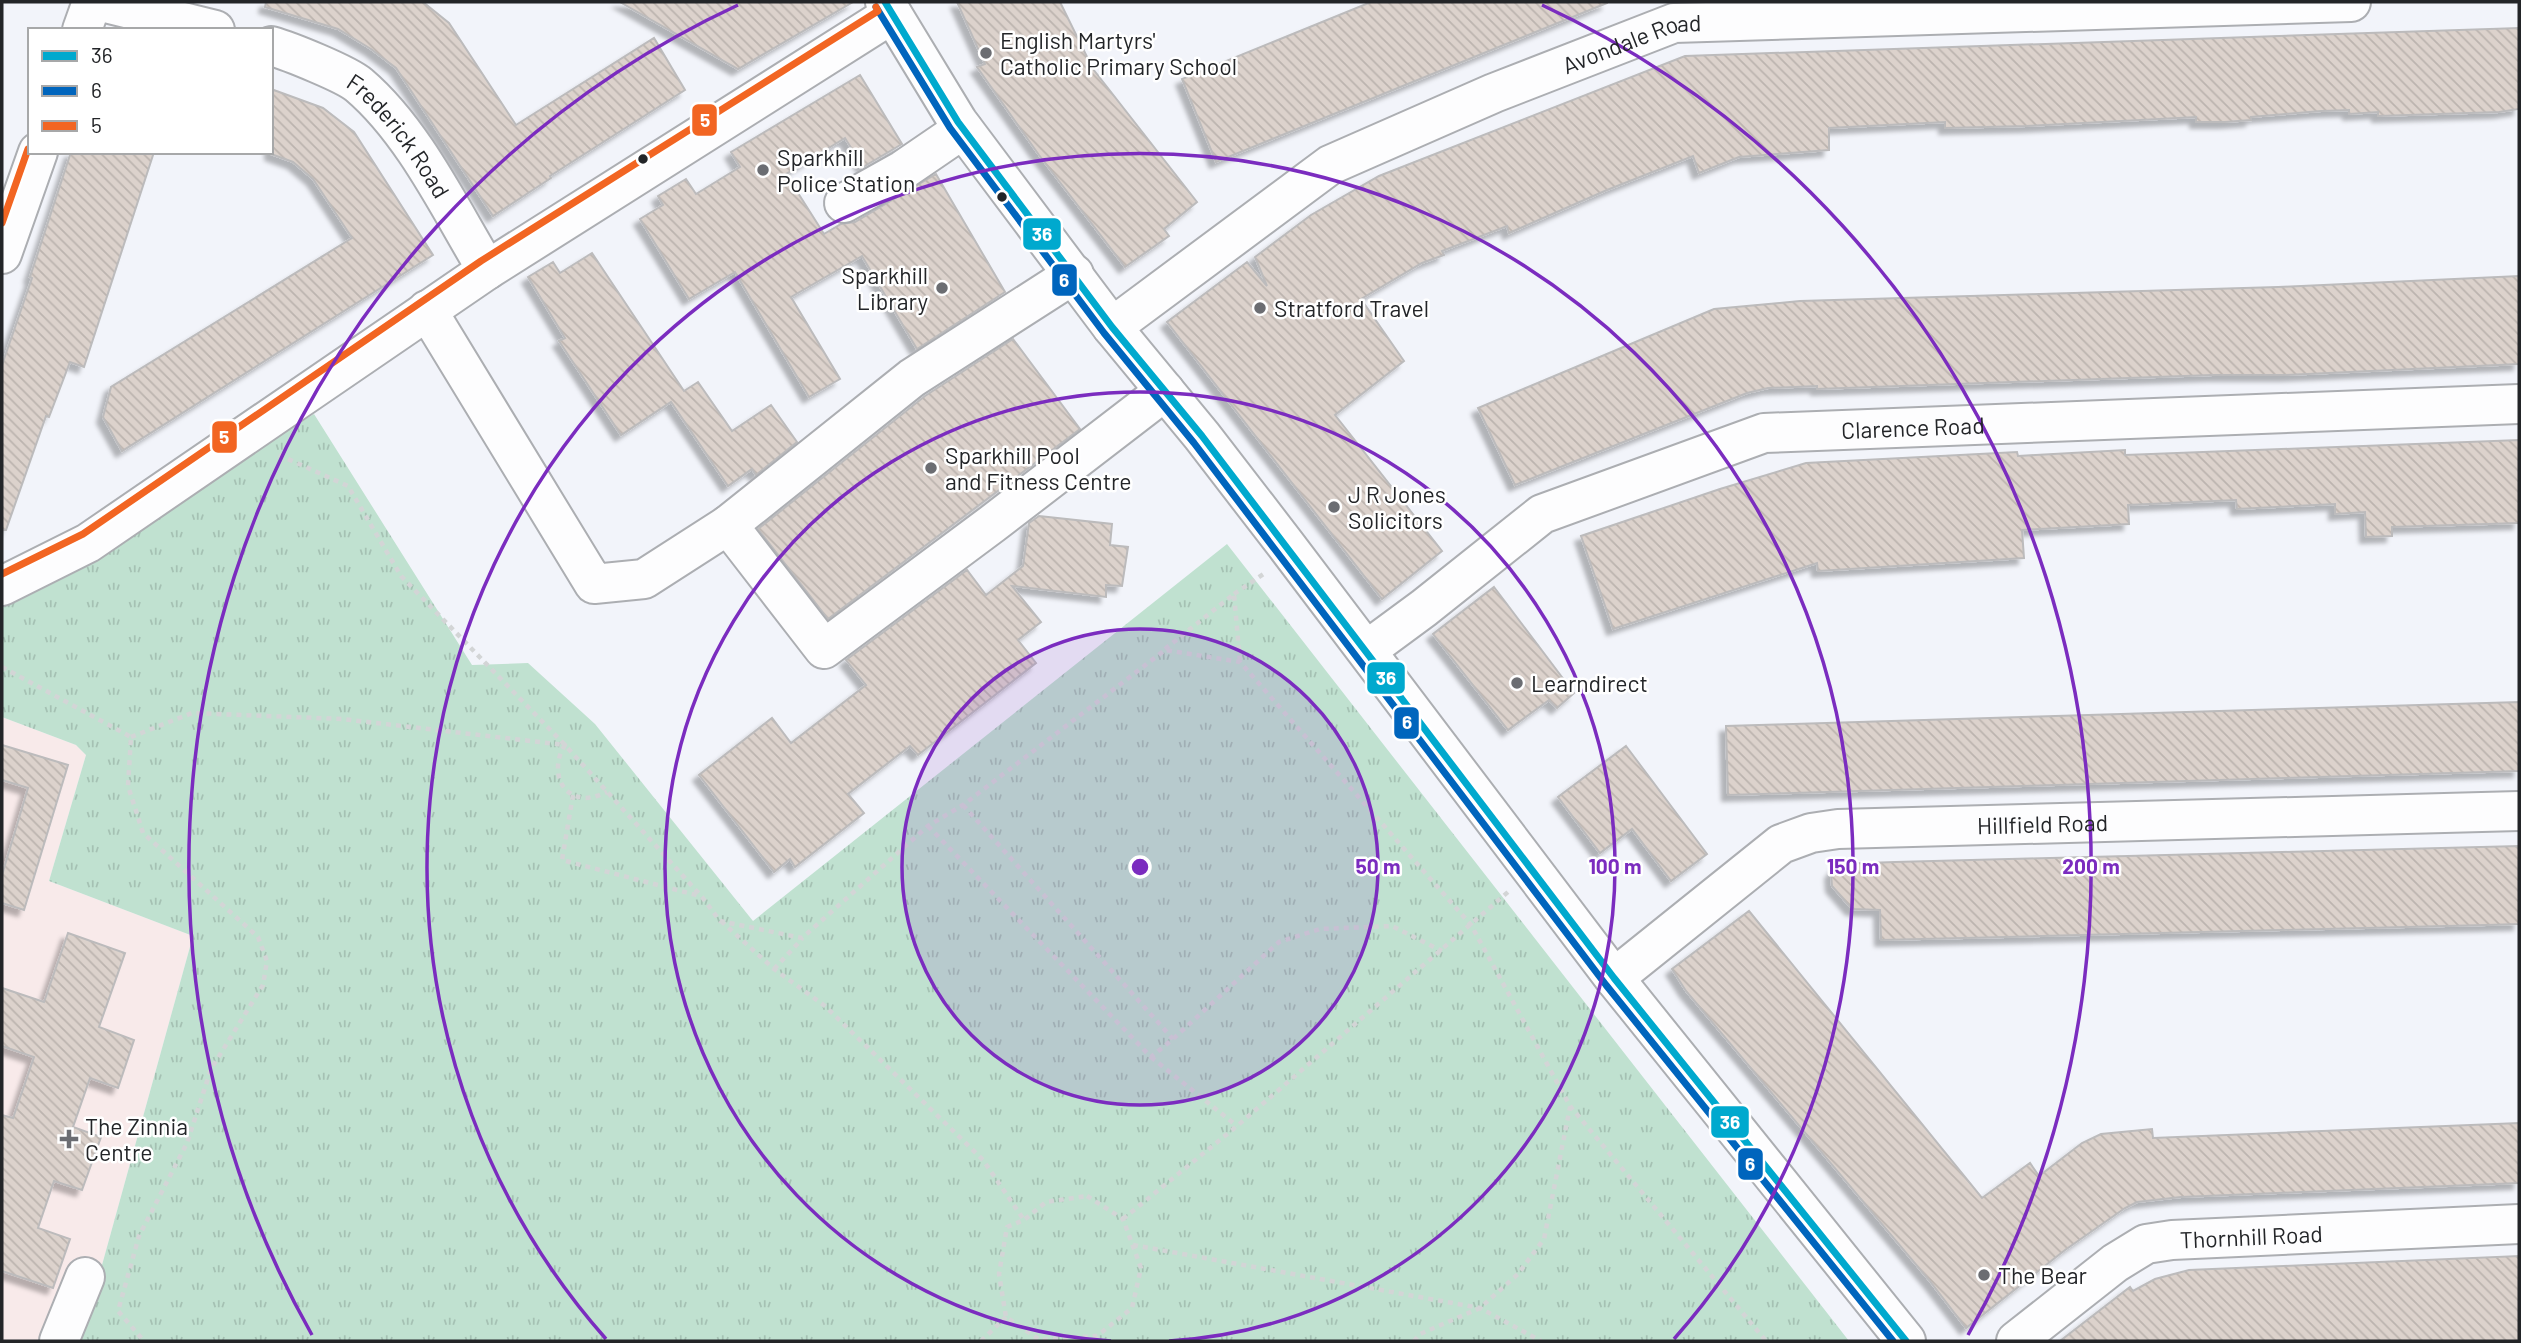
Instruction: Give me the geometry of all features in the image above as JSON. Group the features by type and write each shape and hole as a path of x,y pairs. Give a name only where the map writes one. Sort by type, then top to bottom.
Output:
{"main road":[{"path":"83,28 92,2"},
{"path":"102,2 207,28"},
{"name":"Avondale Road","path":"1112,327 1330,165 1494,93 1674,23 2351,2"},
{"path":"2,586 88,543 427,310 889,8 963,129 1112,327 1202,436 1614,978 1906,1341"},
{"name":"Frederick Road","path":"273,46 285,49 358,83 406,135 487,270"},
{"path":"844,203 903,170 963,129"},
{"path":"2,254 10,202 36,154"},
{"path":"427,310 594,584 644,579 728,525 912,378 1074,274"},
{"path":"728,525 824,649 1165,391"},
{"name":"Clarence Road","path":"1367,650 1542,514 1764,433 2519,404"},
{"path":"1541,555 1542,514"},
{"name":"Hillfield Road","path":"1614,978 1780,844 1811,833 1838,830 2519,811"},
{"name":"Thornhill Road","path":"2016,1341 2115,1263 2146,1244 2172,1240 2519,1224"},
{"path":"59,1341 85,1277"}],"path":[{"path":"229,447 281,455 348,486 401,576 565,744 702,897 720,921 774,969 825,1006 983,1160 1024,1220"},
{"path":"774,969 802,939 928,826 963,805 1234,594 1240,662 1471,925 1570,1106 1766,1341"},
{"path":"1165,650 1240,662"},
{"path":"2,667 131,737 192,713 342,719 565,744"},
{"path":"131,737 128,786 143,833 258,937 267,961 263,985 211,1069 187,1143 139,1236 118,1311 144,1341"},
{"path":"565,744 559,753 558,776 562,785 573,795 594,797 607,792"},
{"path":"573,795 562,860 702,897"},
{"path":"963,805 1173,1039"},
{"path":"928,826 1151,1057 1237,1126"},
{"path":"1124,1219 1442,951 1532,870"},
{"path":"720,921 802,939"},
{"path":"1151,1057 1279,942 1320,929 1392,926 1442,951"},
{"path":"1414,1341 1420,1334 1480,1308 1518,1275 1544,1239 1570,1106"},
{"path":"1087,1196 1124,1219 1140,1268 1132,1308 1097,1336 1040,1340 1006,1317 999,1274 1007,1227 1024,1220 1046,1202 1087,1196"},
{"path":"1132,1245 1480,1308 1541,1341"},
{"path":"981,1341 1006,1317"}],"shaded area":[{"name":"The Zinnia Centre","path":"2,717 76,745 86,755 49,881 193,936 81,1341 2,1341"}],"green space":[{"path":"314,414 472,665 528,663 595,724 753,921 1227,544 1849,1341 81,1341 193,936 49,881 86,755 76,745 2,717 2,602"}],"building":[{"path":"266,2 423,2 449,23 516,125 654,38 685,90 550,176 551,178 493,216 396,68 338,29 265,7"},
{"path":"620,2 853,2 738,69"},
{"path":"957,2 1060,2 1093,69 1197,202 1164,229 1169,236 1125,267 1039,155 977,67 985,64"},
{"path":"1371,2 1607,3 1216,162 1182,79"},
{"path":"2519,28 2519,109 2378,116 2378,112 2349,114 2349,110 2321,111 2225,122 2196,122 2196,117 2026,126 1945,128 1945,122 1829,128 1829,150 1739,157 1699,173 1693,156 1509,233 1507,226 1442,251 1444,255 1422,263 1361,299 1404,361 1335,415 1442,551 1382,599 1167,322 1247,262 1267,286 1255,257 1311,215 1379,176 1685,56"},
{"path":"860,75 902,144 863,167 845,138 786,174 824,234 841,224 855,222 936,174 1005,292 917,349 862,256 791,297 840,379 809,397 735,272 689,299 640,219 663,205 658,196 686,179 696,194 740,167 731,152"},
{"path":"273,90 323,108 354,132 433,255 122,451 103,417 111,387 352,238 313,179 293,162 271,154"},
{"path":"70,154 153,154 84,367 70,362 49,417 46,416 6,530 2,530 2,365 32,278 30,277"},
{"path":"592,253 684,391 698,382 732,431 771,405 797,442 756,475 752,469 728,486 671,402 621,435 559,341 565,338 528,277 553,262 560,273"},
{"path":"2519,276 2519,364 2286,375 2212,375 1817,389 1817,386 1768,388 1747,393 1515,485 1478,408 1714,309 1800,301 2278,287"},
{"name":"Sparkhill Pool and Fitness Centre","path":"1013,339 1080,429 828,619 758,529 925,396"},
{"path":"2519,440 2519,523 2392,527 2392,536 2366,537 2365,512 2335,514 2335,504 2237,509 2236,500 2128,505 2129,524 2022,530 2024,558 1818,571 1817,563 1613,629 1581,536 1806,463 2017,452 2018,456 2125,450 2125,455"},
{"path":"1039,516 1112,524 1110,545 1128,547 1122,586 1106,585 1106,597 1012,586 1041,622 1018,640 1036,663 918,755 910,746 848,794 864,813 795,867 790,859 774,872 699,775 772,718 791,743 866,685 846,660 967,570 986,595 1023,566 1029,523"},
{"path":"1494,587 1574,693 1557,708 1549,700 1508,730 1433,634"},
{"path":"2519,702 2519,771 1728,795 1726,726"},
{"path":"2,745 68,765 24,910 2,903 2,875 28,788 2,780"},
{"path":"1626,746 1707,854 1671,881 1632,829 1600,853 1558,797"},
{"path":"2519,846 2519,924 1881,940 1880,910 1852,909 1832,886 1831,873 1838,864"},
{"path":"1749,911 1982,1198 2030,1163 2039,1176 2082,1143 2101,1134 2152,1129 2153,1138 2519,1123 2519,1183 2181,1197 2137,1202 2065,1250 1966,1328 1929,1280 1686,991 1672,969"},
{"path":"68,933 125,953 99,1027 134,1040 118,1088 90,1078 73,1127 101,1137 82,1190 54,1181 38,1228 70,1239 53,1288 2,1271 2,1115 13,1118 34,1057 2,1046 2,988 44,1002"},
{"path":"2519,1256 2519,1341 2060,1341 2130,1287 2133,1291 2155,1279 2189,1270"}],"transit line":[{"name":"36","path":"885,2 958,122 1112,327 1202,436 1614,978 1906,1341"},
{"name":"6","path":"876,7 950,128 1104,333 1194,443 1606,985 1893,1341"},
{"name":"5","path":"2,574 83,534 481,261 878,11 876,7"},
{"name":"5","path":"2,223 28,149"}],"place":[{"name":"English Martyrs' Catholic Primary School","path":"986,53"},
{"name":"Sparkhill Police Station","path":"763,170"},
{"name":"Sparkhill Library","path":"942,288"},
{"name":"Stratford Travel","path":"1260,308"},
{"name":"Sparkhill Pool and Fitness Centre","path":"931,468"},
{"name":"J R Jones Solicitors","path":"1334,507"},
{"name":"Learndirect","path":"1517,683"},
{"name":"The Zinnia Centre","path":"69,1139"},
{"name":"The Bear","path":"1984,1275"}]}
